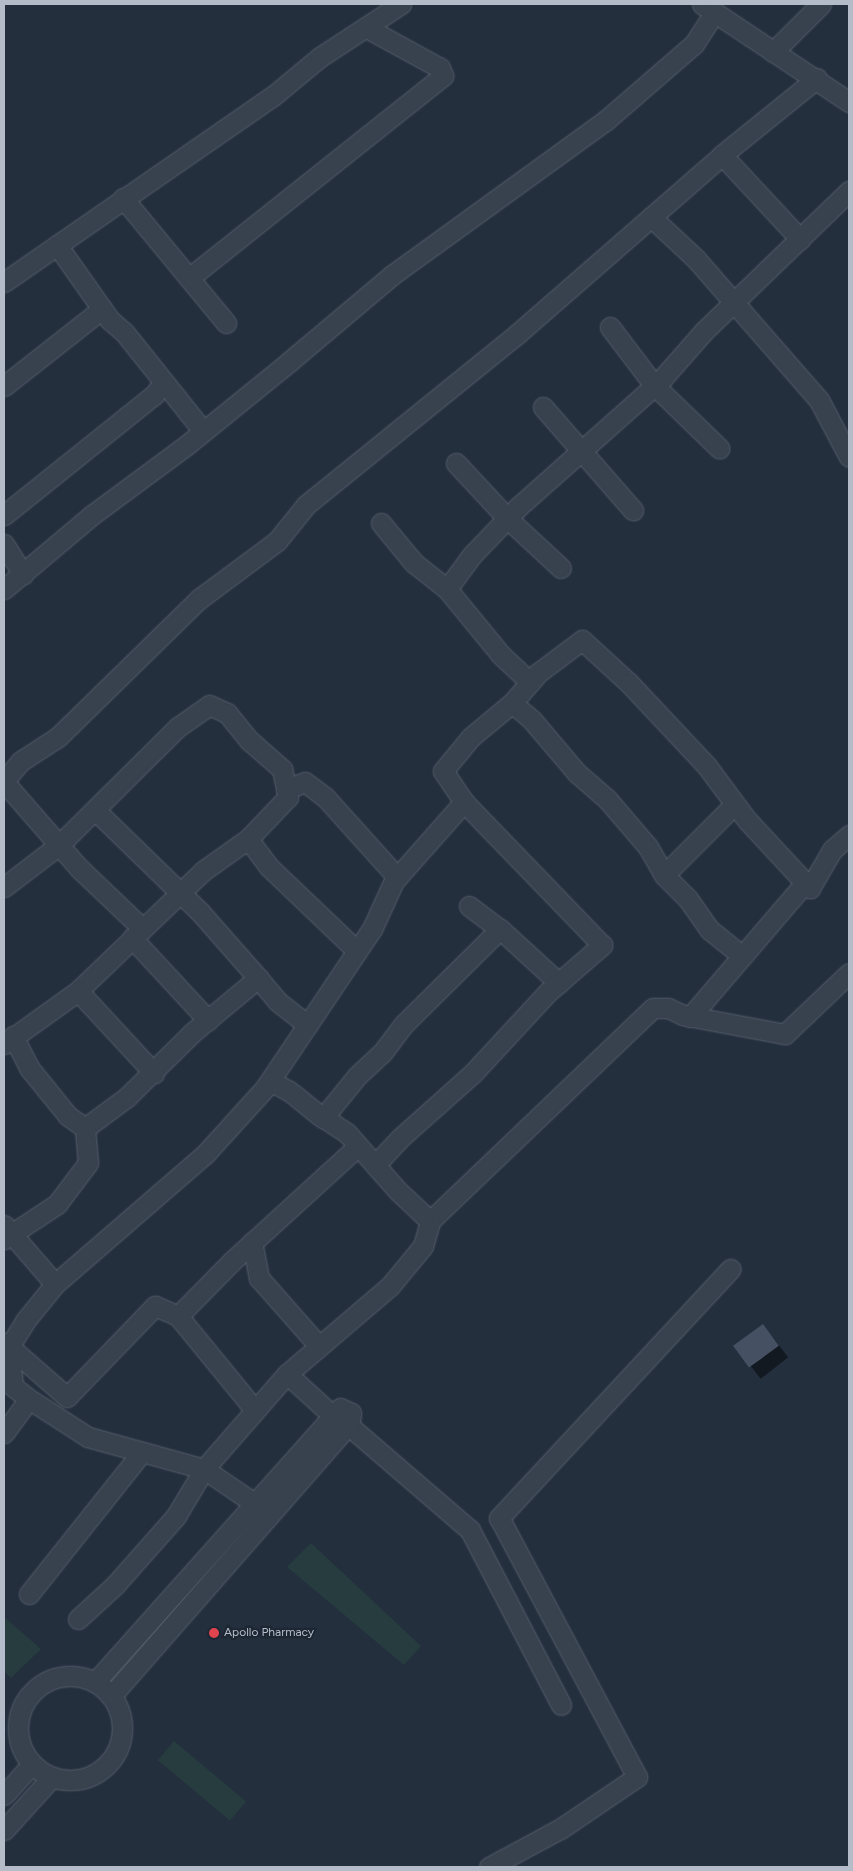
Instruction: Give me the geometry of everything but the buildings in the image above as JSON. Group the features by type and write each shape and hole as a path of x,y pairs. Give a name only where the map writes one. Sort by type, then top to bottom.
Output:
{"street":[{"path":"4,282 273,96 320,57 367,28 400,4"},
{"path":"773,52 821,4"},
{"path":"4,589 92,515 203,431 392,275 605,121 694,44 708,8 773,52 817,78 849,102"},
{"path":"189,278 442,76 440,68 367,28"},
{"path":"208,1020 137,933 4,782 21,761 58,737 199,599 277,541 306,505 508,341 722,155 817,78"},
{"path":"722,155 800,238"},
{"path":"447,589 472,555 508,518 580,450 654,386 733,303 849,191"},
{"path":"123,198 226,324"},
{"path":"651,217 696,259 819,400 849,457"},
{"path":"56,245 102,308 203,431"},
{"path":"4,386 102,308"},
{"path":"610,327 654,386 719,448"},
{"path":"4,515 154,395 163,383"},
{"path":"542,407 633,510"},
{"path":"456,463 508,518 561,568"},
{"path":"380,524 414,563 447,589 501,655 530,682"},
{"path":"4,544 23,574"},
{"path":"375,1165 399,1139 473,1073 559,983 602,944 464,802 444,771 471,737 512,703 530,682 582,640 629,683 706,765 736,804 810,888 832,850 849,835"},
{"path":"512,703 532,720 577,773 607,799 648,847 664,875 688,899 710,930 741,955"},
{"path":"4,887 59,845 178,727 209,705 227,713 250,741 282,769 288,797 248,839 203,871 78,991 8,1040 68,1116 85,1128 88,1163 57,1204 6,1232 55,1284"},
{"path":"286,789 305,782 325,797 397,877"},
{"path":"271,1515 255,1502 204,1469 88,1437 30,1400 8,1382 6,1344 55,1284 206,1153 270,1081 372,929 397,877 464,802"},
{"path":"664,875 736,804"},
{"path":"94,810 230,944 277,1001 308,1025"},
{"path":"248,839 268,866 357,951"},
{"path":"690,1017 741,955 805,884"},
{"path":"469,906 500,929 559,983"},
{"path":"323,1118 358,1076 382,1053 404,1024 500,929"},
{"path":"78,1618 115,1585 176,1516 204,1469 287,1374 390,1286 424,1246 430,1221 640,1017 653,1008 668,1008 690,1017 785,1034 849,973"},
{"path":"85,1128 154,1073 208,1020 258,978"},
{"path":"78,991 154,1073"},
{"path":"270,1081 289,1090 323,1118 347,1133 375,1165 430,1221"},
{"path":"178,1316 252,1242 358,1146"},
{"path":"252,1242 260,1278 319,1346"},
{"path":"489,1867 560,1829 637,1777 499,1518 730,1269"},
{"path":"63,1421 67,1397 156,1306 178,1316 255,1410"},
{"path":"6,1344 67,1397"},
{"path":"287,1374 470,1530 561,1705"},
{"path":"4,1433 30,1400"},
{"path":"96,1681 255,1502 340,1420"},
{"path":"111,1696 271,1515 340,1420"},
{"path":"29,1594 141,1453"},
{"path":"64,1675 96,1681 111,1696 120,1711 122,1734 114,1756 97,1773 75,1780 52,1777 32,1764 20,1744 17,1721 25,1699 42,1682 64,1675"},
{"path":"4,1795 32,1764"},
{"path":"4,1830 52,1777"}],"green space":[{"path":"311,1543 421,1646 404,1665 287,1567"},
{"path":"4,1617 41,1649 11,1678 4,1671"},
{"path":"174,1741 246,1801 230,1821 158,1760"}],"place":[{"name":"Apollo Pharmacy","path":"214,1633"}]}
